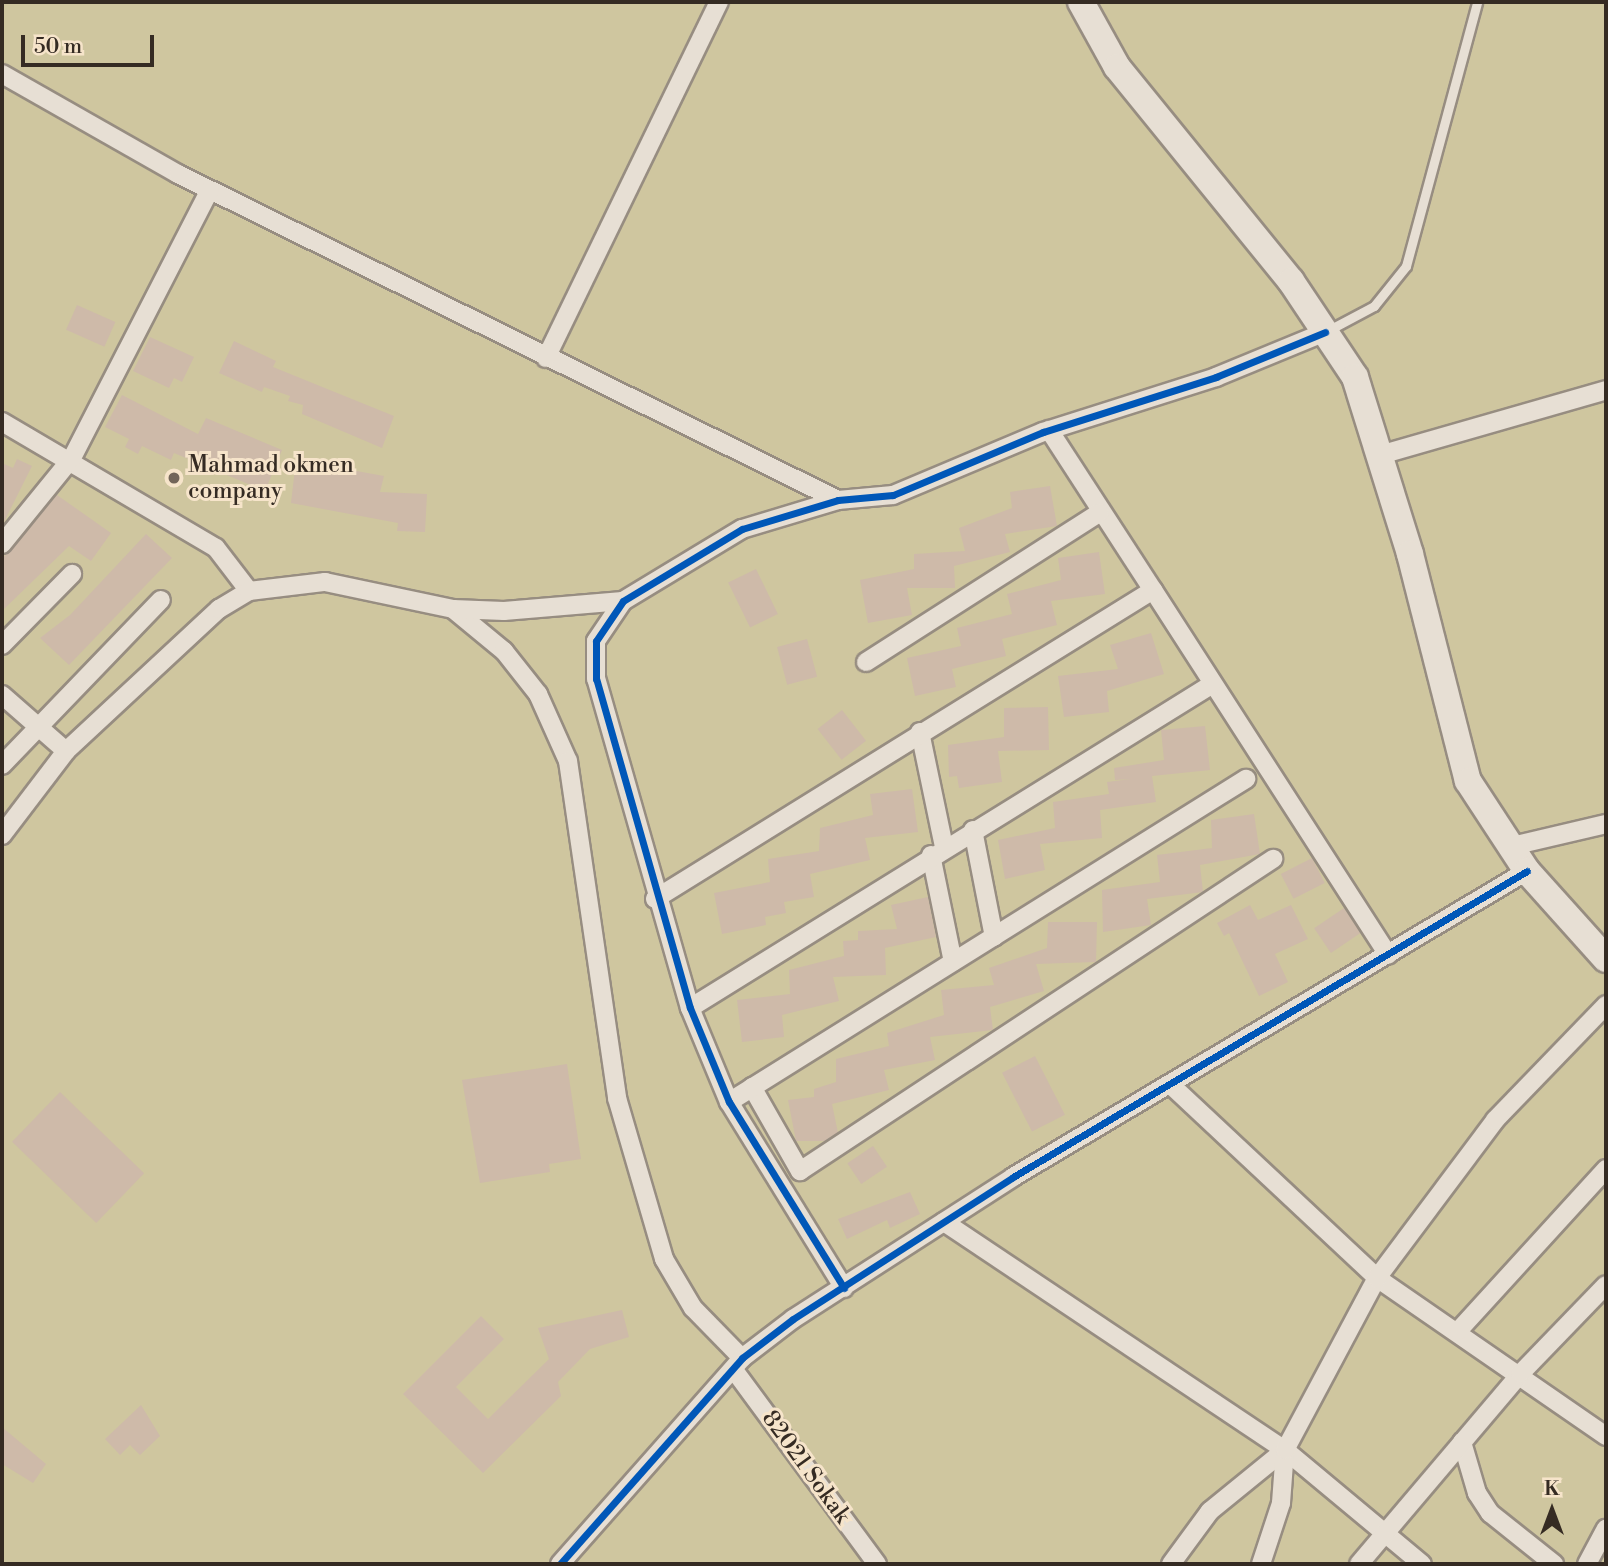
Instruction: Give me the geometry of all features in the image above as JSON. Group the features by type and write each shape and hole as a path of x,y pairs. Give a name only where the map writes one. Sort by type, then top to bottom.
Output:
{"main road":[{"path":"1082,2 1117,67 1325,332 1355,377 1380,455 1468,781 1508,847 1606,958"}],"street":[{"path":"547,358 719,2"},
{"path":"2,74 209,190 838,500"},
{"path":"2,544 72,458 209,190"},
{"path":"844,1288 729,1102 690,1008 655,899 596,679 596,640 622,601 742,529 838,500 893,495 1049,430 1216,377 1325,332"},
{"path":"1380,455 1606,390"},
{"path":"2,422 72,458 216,548 250,591"},
{"path":"1049,430 1099,513 1153,590 1211,685 1388,955"},
{"path":"866,662 1099,513"},
{"path":"2,645 72,574"},
{"path":"2,835 66,751 219,609 250,591 325,582 453,609 622,601"},
{"path":"655,899 920,732 1153,590"},
{"path":"2,765 161,600"},
{"name":"82021 Sokak","path":"453,609 504,651 538,694 568,761 617,1098 664,1259 693,1308 738,1364 877,1564"},
{"path":"690,1008 938,851 1211,685"},
{"path":"2,695 66,751"},
{"path":"920,732 953,962"},
{"path":"729,1102 1246,779"},
{"path":"1508,847 1606,824"},
{"path":"973,830 994,937"},
{"path":"752,1087 800,1171 1273,859"},
{"path":"564,1563 738,1364 844,1288 944,1222 1527,871"},
{"path":"1171,1564 1210,1511 1285,1450 1377,1278 1495,1120 1606,1005"},
{"path":"1171,1085 1377,1278 1459,1330 1606,1436"},
{"path":"1459,1330 1606,1169"},
{"path":"944,1222 1285,1450 1383,1536 1422,1564"},
{"path":"1360,1564 1521,1373 1606,1285"},
{"path":"1462,1442 1477,1493 1490,1513 1554,1564"},
{"path":"1261,1564 1281,1503 1285,1450"},
{"path":"1587,1564 1606,1530"}],"lane":[{"path":"1325,332 1374,306 1406,266 1477,2"}],"shaded area":[{"path":"2,2 1606,2 1606,1564 2,1564"}],"building":[{"path":"77,305 115,322 104,347 66,330"},
{"path":"150,337 194,357 182,382 174,378 169,388 133,371"},
{"path":"234,341 276,361 273,367 394,416 382,448 302,414 303,405 288,401 290,396 264,387 262,392 219,373"},
{"path":"122,395 198,434 206,418 282,450 265,491 174,453 171,460 142,446 138,454 125,447 129,439 105,427"},
{"path":"17,459 32,466 2,526 2,463 13,468"},
{"path":"296,460 384,476 380,492 427,494 425,532 397,531 398,523 291,503"},
{"path":"1050,486 1057,526 1005,534 1010,552 954,566 955,588 907,588 912,615 868,623 860,580 914,569 914,554 965,551 959,528 1012,508 1010,492"},
{"path":"57,495 111,533 91,561 69,546 2,611 2,559"},
{"path":"146,534 172,558 69,665 40,638 70,615"},
{"path":"1099,552 1105,594 1051,601 1057,625 1002,639 1006,656 952,669 956,687 915,696 907,658 961,646 957,628 1012,614 1007,594 1061,580 1058,558"},
{"path":"756,569 778,614 750,628 728,583"},
{"path":"1151,633 1164,674 1107,691 1109,712 1064,717 1058,676 1118,669 1110,645"},
{"path":"807,639 817,677 787,685 777,647"},
{"path":"1048,707 1049,750 998,751 1002,782 959,788 957,776 949,777 948,745 1004,737 1004,708"},
{"path":"842,710 866,741 842,760 818,729"},
{"path":"1205,726 1210,770 1152,776 1156,802 1100,810 1102,838 1040,844 1045,870 1005,879 998,840 1055,828 1053,802 1109,794 1107,782 1131,779 1115,780 1114,768 1164,760 1161,730"},
{"path":"912,789 918,832 865,838 870,860 810,874 814,897 784,902 786,913 765,917 766,925 722,934 714,893 770,882 768,859 819,851 820,828 873,815 870,794"},
{"path":"1254,814 1260,854 1200,865 1203,892 1147,899 1151,925 1103,932 1102,890 1160,882 1157,855 1212,848 1211,820"},
{"path":"1312,858 1325,883 1294,899 1281,874"},
{"path":"928,897 936,937 885,948 886,975 833,977 839,1001 782,1015 784,1037 742,1042 737,1000 790,994 789,970 844,956 843,941 858,940 858,931 897,929 891,905"},
{"path":"1250,905 1258,920 1291,905 1308,939 1275,954 1288,982 1259,996 1229,933 1224,936 1217,923"},
{"path":"1344,908 1361,933 1331,953 1314,928"},
{"path":"1048,922 1097,922 1096,962 1036,964 1044,991 990,1007 993,1030 930,1037 935,1060 884,1070 889,1090 832,1104 838,1133 825,1141 796,1141 788,1100 814,1097 814,1089 836,1082 836,1059 889,1046 887,1033 944,1015 941,990 994,985 989,968 1047,948"},
{"path":"1035,1056 1065,1115 1032,1132 1002,1073"},
{"path":"567,1064 581,1159 549,1164 550,1172 480,1183 462,1080"},
{"path":"60,1092 144,1173 96,1223 12,1142"},
{"path":"873,1146 887,1167 861,1184 847,1163"},
{"path":"910,1192 920,1214 890,1228 887,1220 847,1239 838,1219"},
{"path":"622,1310 629,1337 590,1349 558,1382 561,1396 483,1473 403,1394 481,1316 504,1339 456,1387 488,1419 549,1359 538,1328"},
{"path":"141,1405 160,1436 140,1455 130,1445 120,1455 105,1439"},
{"path":"2,1427 46,1464 33,1483 2,1464"}],"cycle path":[{"path":"844,1288 729,1102 690,1008 596,679 596,641 623,601 742,529 838,500 893,495 1043,432 1216,377 1325,332"},
{"path":"560,1564 742,1358 793,1319 1013,1177 1527,871"}],"place":[{"name":"Mahmad okmen company","path":"174,478"}]}
